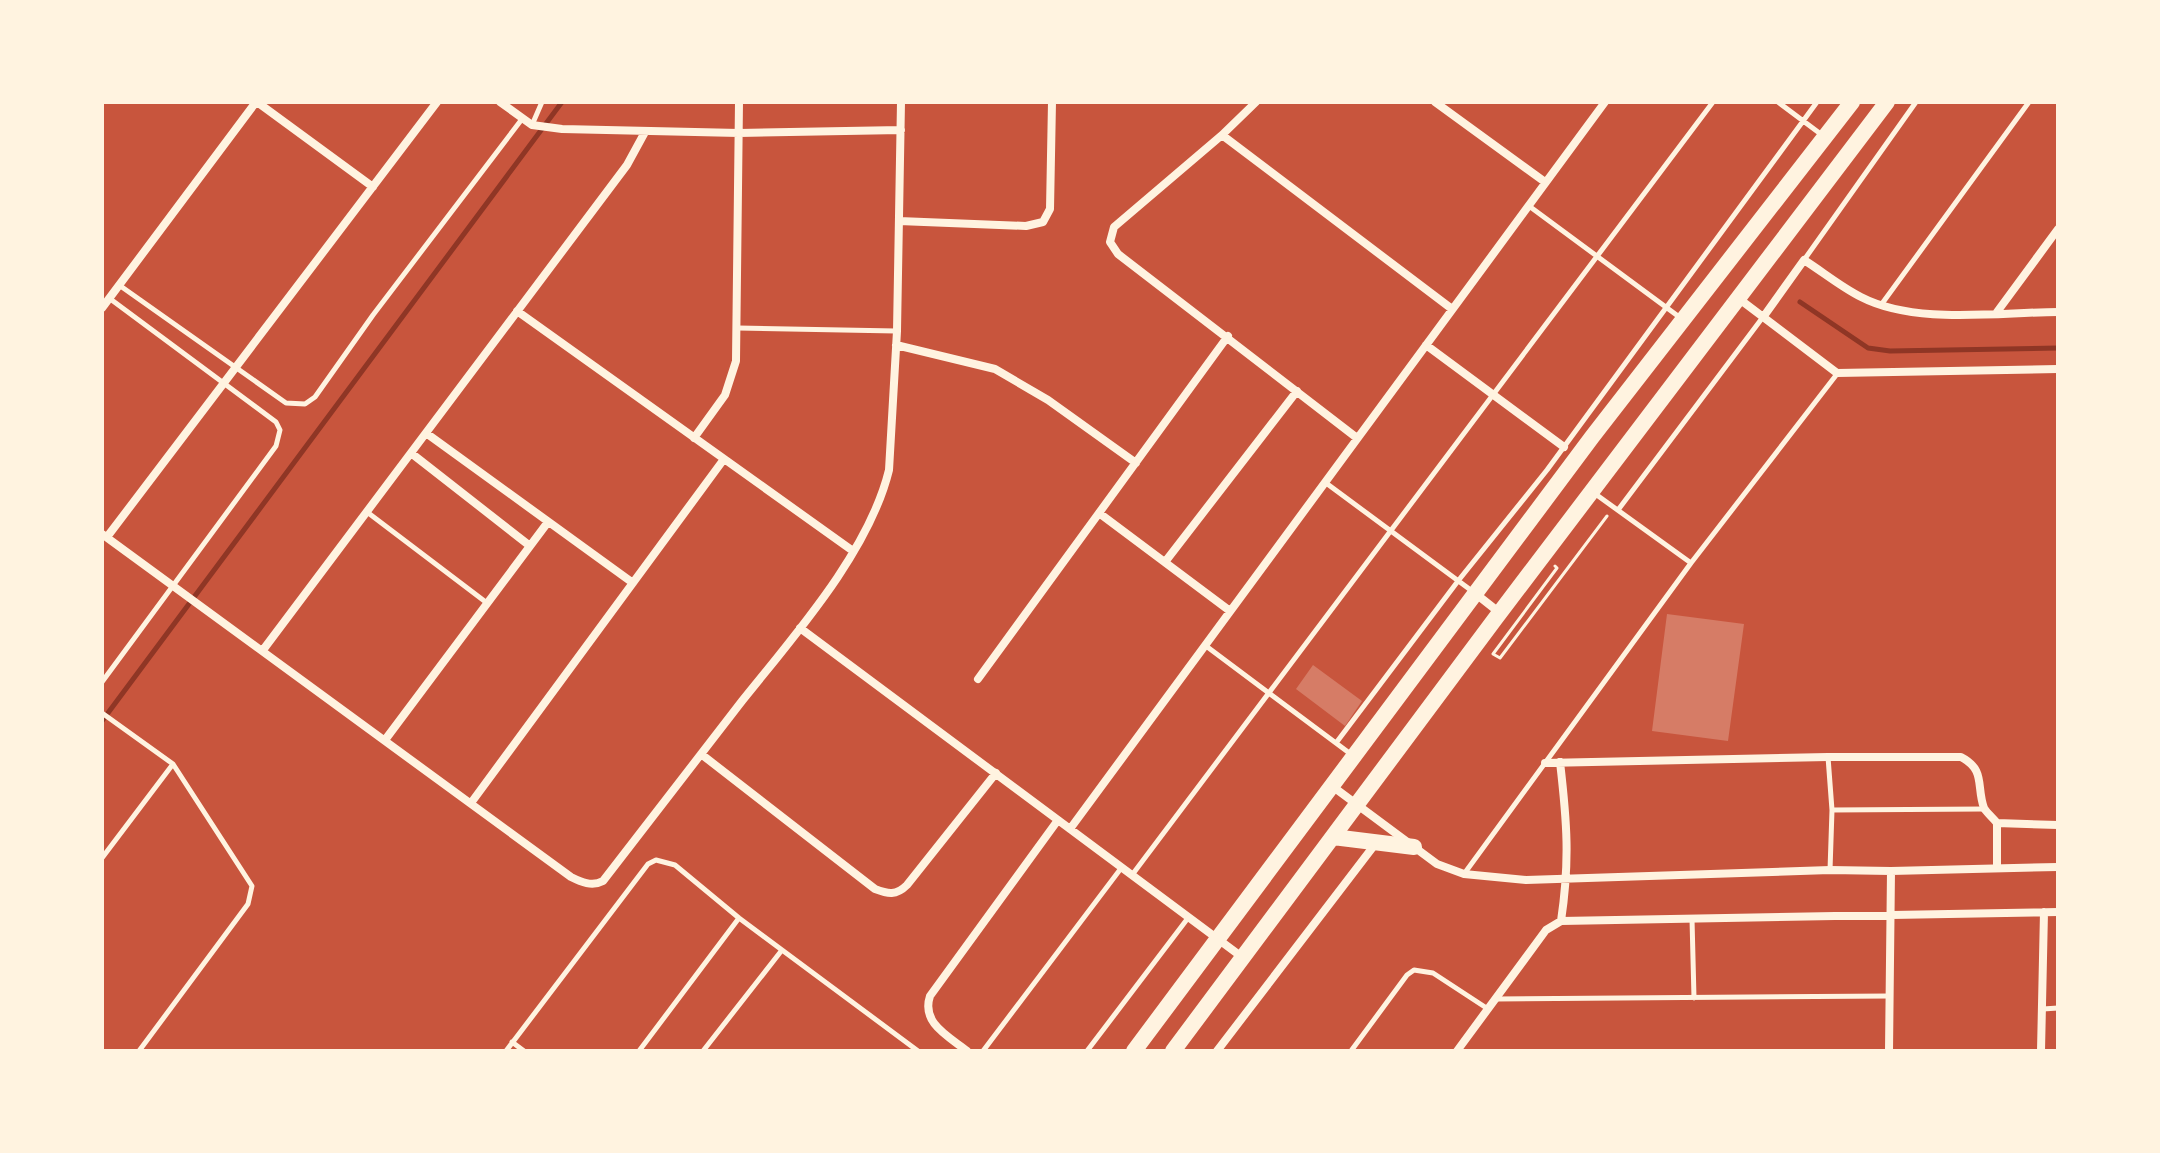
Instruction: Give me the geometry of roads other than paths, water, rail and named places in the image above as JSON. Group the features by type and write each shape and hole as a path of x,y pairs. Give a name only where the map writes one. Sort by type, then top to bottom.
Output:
{"highway":[{"path":"1134,1051 1683,320 1852,102"},
{"path":"1173,1051 1887,102"},
{"path":"1333,837 1414,847"}],"street":[{"path":"104,304 256,102 373,187"},
{"path":"437,102 105,536 571,877 591,884 603,881 800,628 853,551 884,491 889,470 897,331 901,102"},
{"path":"500,102 532,125 562,129 739,133 901,130"},
{"path":"694,438 725,395 736,361 739,102"},
{"path":"899,221 1026,226 1043,222 1050,209 1052,102"},
{"path":"1256,102 1114,227 1110,242 1118,254 1357,438"},
{"path":"1435,102 1545,182"},
{"path":"1070,829 1605,102"},
{"path":"263,650 627,165 645,132"},
{"path":"1222,135 1452,309"},
{"path":"1997,312 2058,229"},
{"path":"1764,316 1804,260 1861,297 1908,313 2058,312"},
{"path":"1738,298 1837,373 2058,369"},
{"path":"517,311 853,551"},
{"path":"978,679 1228,336"},
{"path":"896,345 995,369 1048,400 1136,463"},
{"path":"1426,345 1564,447"},
{"path":"1165,562 1297,391"},
{"path":"426,433 633,583"},
{"path":"411,453 530,546"},
{"path":"471,803 724,459"},
{"path":"1099,513 1230,611"},
{"path":"385,740 548,522"},
{"path":"1476,594 1500,613"},
{"path":"800,628 1243,957"},
{"path":"701,754 875,889 887,894 895,894 907,885 996,773"},
{"path":"1545,763 1961,757 1972,762 1978,773 1985,809 1997,823 1997,868"},
{"path":"1560,762 1568,835 1567,879 1561,921"},
{"path":"1332,786 1437,864 1464,874 1526,880 1830,870 2058,867"},
{"path":"967,1051 930,1020 927,1011 930,996 1058,820"},
{"path":"1997,823 2058,825"},
{"path":"1217,1051 1376,842"},
{"path":"1889,1051 1891,871"},
{"path":"2041,1051 2044,912"},
{"path":"1457,1051 1546,930 1561,921 2058,912"}],"lane":[{"path":"532,125 542,102"},
{"path":"1132,875 1713,102"},
{"path":"1778,102 1824,136"},
{"path":"1336,743 1564,447 1817,102"},
{"path":"1804,260 1916,102"},
{"path":"1881,305 2029,102"},
{"path":"119,285 286,403 305,404 315,397 373,315 522,119"},
{"path":"1529,205 1683,320"},
{"path":"102,682 172,583 276,446 279,436 276,422 225,382 104,304"},
{"path":"1616,508 1764,316"},
{"path":"738,328 897,331"},
{"path":"1464,874 1691,563 1837,373"},
{"path":"1325,482 1476,594"},
{"path":"1592,491 1691,563"},
{"path":"366,512 487,603"},
{"path":"1205,645 1354,756"},
{"path":"102,713 173,764 252,886 252,895 238,919 139,1051"},
{"path":"1828,757 1832,810 1830,870"},
{"path":"102,858 173,764"},
{"path":"1832,810 1985,809"},
{"path":"506,1051 648,864 656,860 675,865 739,918 917,1051"},
{"path":"983,1051 1122,867"},
{"path":"1087,1051 1189,917"},
{"path":"639,1051 739,918"},
{"path":"1692,919 1694,998"},
{"path":"703,1051 782,950"},
{"path":"1351,1051 1407,975 1414,970 1433,973 1488,1009"},
{"path":"1495,999 1890,996"},
{"path":"2042,1009 2058,1008"},
{"path":"512,1042 524,1051"}],"waterway":[{"path":"102,721 562,102"},
{"path":"1800,302 1868,348 1890,351 2058,348"}]}
